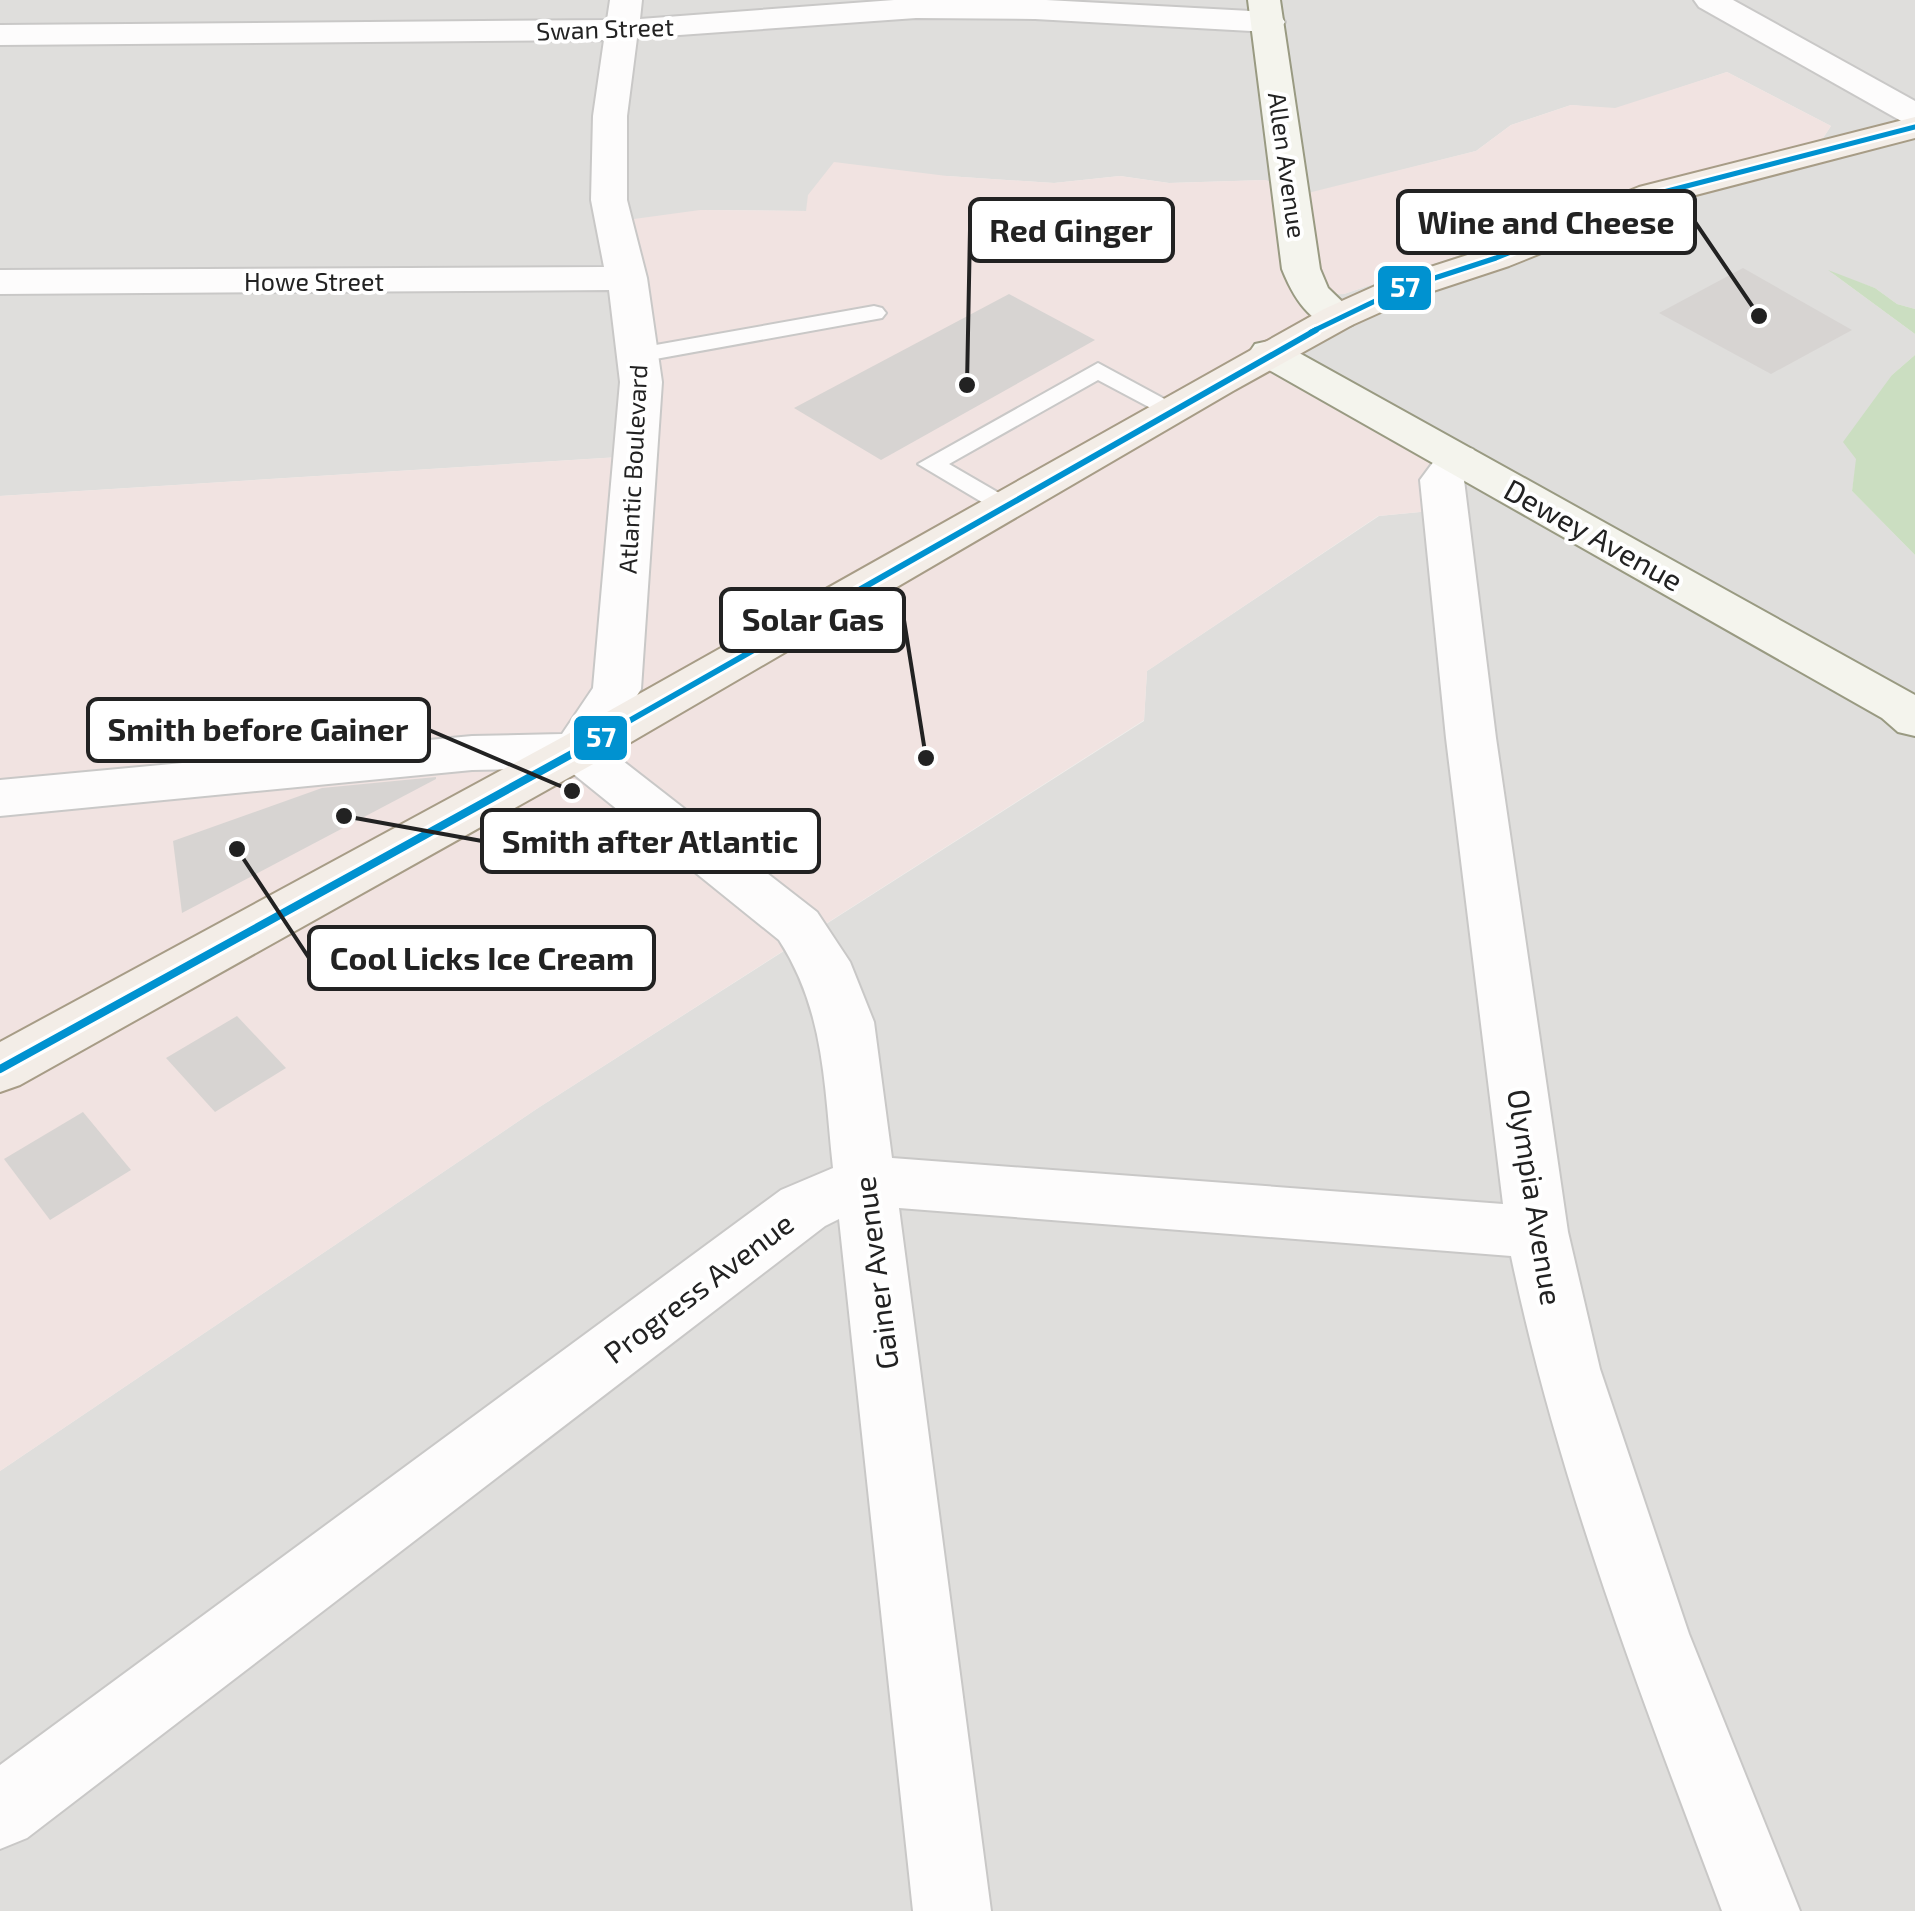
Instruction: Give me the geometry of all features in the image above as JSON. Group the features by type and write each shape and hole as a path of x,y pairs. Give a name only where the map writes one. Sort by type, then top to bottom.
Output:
{"main road":[{"path":"0,1069 576,751 1270,353 1338,318 1398,290 1496,258 1652,196 1915,127"}],"street":[{"path":"82,0 110,34"},
{"path":"1710,0 1915,115"},
{"name":"Swan Street","path":"0,35 916,8 1267,11"},
{"name":"Allen Avenue","path":"1267,11 1301,269 1311,294 1338,318"},
{"name":"Atlantic Boulevard","path":"576,751 617,688 641,382 628,278 609,200 607,154 622,15"},
{"name":"Howe Street","path":"0,282 628,278"},
{"name":"Dewey Avenue","path":"1270,353 1899,706 1915,720"},
{"name":"Olympia Avenue","path":"1458,458 1442,480 1471,738 1537,1232 1567,1369 1653,1634 1761,1911"},
{"path":"0,798 472,753 576,751"},
{"name":"Gainer Avenue","path":"576,751 798,926 822,962 846,1022 952,1911"},
{"name":"Progress Avenue","path":"0,1811 803,1208 864,1182 1537,1232"}],"lane":[{"path":"639,354 874,313"},
{"path":"1002,506 931,464 1098,370 1171,410"}],"shaded area":[{"path":"0,0 1915,0 1915,309 1897,304 1875,288 1832,273 1915,334 1915,355 1892,375 1857,459 1852,491 1915,555 1915,1911 0,1911 0,1471 538,1108 1144,721 1147,671 1379,516 1441,510 1272,355 1307,295 1344,294 1679,181 1823,138 1831,126 1727,72 1615,109 1571,105 1511,125 1476,151 1279,201 1266,180 1169,183 1120,176 1054,183 947,176 807,211 700,210 636,456 0,496"},
{"path":"1727,72 1831,126 1823,138 1679,181 1344,294 1308,295 1316,317 1268,344 1442,451 1441,510 1378,516 1147,671 1144,720 538,1108 0,1471 0,496 636,456 612,222 700,210 806,211 808,195 834,162 947,176 1054,183 1120,176 1169,183 1266,180 1276,184 1280,200 1476,151 1511,125 1571,105 1615,108"}],"green space":[{"path":"1828,270 1915,309 1915,334"},
{"path":"1915,355 1915,555 1852,491 1856,459 1843,442 1892,375"}],"building":[{"path":"1743,268 1852,330 1771,374 1659,313"},
{"path":"1009,294 1095,340 881,460 794,408"},
{"path":"436,777 182,913 173,841 322,788"},
{"path":"237,1016 286,1068 215,1112 166,1058"},
{"path":"83,1112 131,1170 50,1220 4,1159"}],"transit line":[{"name":"57","path":"0,1069 577,751 1338,317 1398,290 1496,258 1652,195 1915,127"}],"place":[{"name":"Wine and Cheese","path":"1759,316"},
{"name":"Red Ginger","path":"967,385"},
{"name":"Solar Gas","path":"926,758"},
{"name":"Smith before Gainer","path":"572,791"},
{"name":"Smith after Atlantic","path":"344,816"},
{"name":"Cool Licks Ice Cream","path":"237,849"}]}
